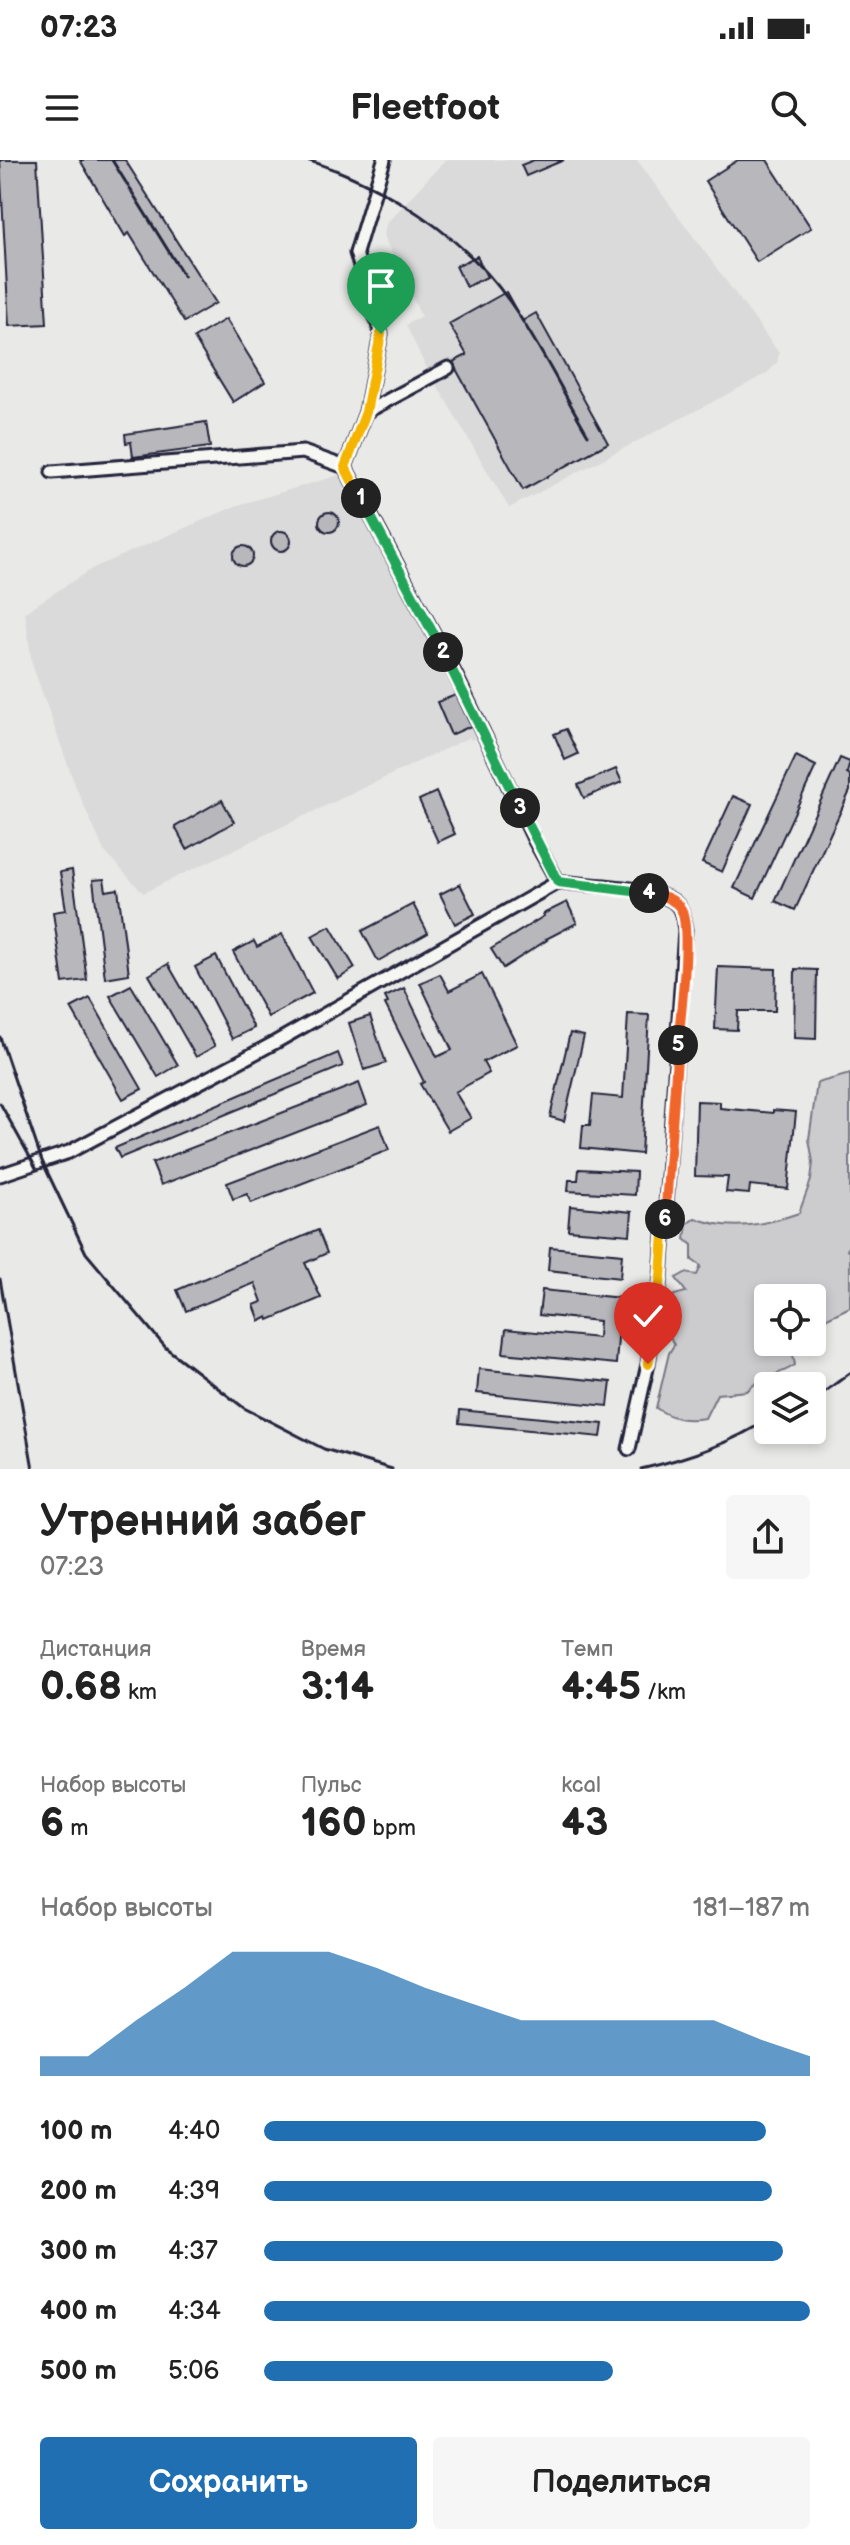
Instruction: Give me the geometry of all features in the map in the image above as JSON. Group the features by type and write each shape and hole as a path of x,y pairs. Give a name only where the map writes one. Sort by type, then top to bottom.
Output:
{"street":[{"path":"345,467 366,412 381,334 356,253 384,160"},
{"path":"366,412 448,368"},
{"path":"52,472 303,452 345,467 455,674 534,839 558,882"},
{"path":"0,1175 69,1152 274,1043 558,882 655,894 673,901 682,911 685,930 661,1277 648,1364 629,1449"}],"shaded area":[{"path":"445,160 637,160 779,353 777,363 767,373 747,384 509,508 424,363 406,325 421,316 384,237 386,224"},
{"path":"353,471 446,649 482,735 470,740 470,737 143,893 104,851 75,785 32,664 25,612 93,568 238,505"},
{"path":"850,1074 850,1245 847,1250 850,1253 850,1307 826,1319 826,1284 754,1284 754,1356 793,1356 795,1365 783,1372 754,1372 754,1385 747,1391 717,1394 705,1418 668,1415 656,1408 669,1353 674,1345 669,1320 674,1295 686,1292 676,1278 685,1273 697,1275 701,1266 692,1260 692,1245 685,1239 687,1224 695,1218 722,1225 747,1225 799,1213 811,1180 813,1162 809,1139 817,1083"}],"building":[{"path":"0,160 37,160 47,324 9,326"},
{"path":"80,160 125,160 216,303 184,322 129,233 125,236"},
{"path":"534,160 564,160 526,176 521,165"},
{"path":"738,160 767,160 811,228 757,262 705,181"},
{"path":"477,256 487,277 466,287 456,266"},
{"path":"506,292 522,321 536,313 608,443 523,490 456,369 453,362 467,355 449,324"},
{"path":"226,319 265,382 233,402 194,338"},
{"path":"206,422 210,447 133,457 131,442 126,443 125,434"},
{"path":"329,512 336,515 339,522 336,529 329,532 322,529 319,522 322,515"},
{"path":"281,531 288,534 291,541 288,548 281,551 274,548 271,541 274,534"},
{"path":"243,546 250,549 253,556 250,563 243,566 236,563 233,556 236,549"},
{"path":"456,695 471,726 451,735 437,702"},
{"path":"566,729 578,754 565,760 554,734"},
{"path":"796,756 816,766 755,898 734,888"},
{"path":"840,758 850,762 847,773 850,775 850,791 795,910 775,901"},
{"path":"616,769 622,782 584,798 578,785"},
{"path":"436,792 455,834 438,842 419,800"},
{"path":"733,796 752,804 722,872 702,863"},
{"path":"222,800 234,822 187,849 175,827"},
{"path":"72,870 87,980 63,983 53,912 66,910 60,872"},
{"path":"104,879 106,891 118,889 129,974 105,978 93,880"},
{"path":"460,884 475,914 455,924 440,894"},
{"path":"567,902 577,923 546,939 503,968 491,949 543,914"},
{"path":"413,904 428,933 378,961 362,931"},
{"path":"330,926 355,968 338,979 312,936"},
{"path":"282,934 313,993 268,1017 233,952 254,941 257,947"},
{"path":"216,956 254,1028 232,1039 195,967"},
{"path":"168,964 215,1046 196,1057 149,975"},
{"path":"718,967 776,969 775,1011 738,1011 737,1030 715,1029"},
{"path":"795,969 817,970 816,1039 794,1038"},
{"path":"440,974 449,991 482,974 517,1045 483,1062 489,1073 455,1092 471,1118 448,1131 420,1084 424,1082 385,1004 388,1003 385,997 404,988 437,1057 452,1050 420,983"},
{"path":"131,985 178,1065 158,1077 110,996"},
{"path":"90,998 142,1089 123,1099 71,1008"},
{"path":"628,1014 649,1015 641,1154 581,1148 583,1125 590,1125 593,1095 623,1098"},
{"path":"370,1016 386,1063 364,1070 349,1023"},
{"path":"570,1033 584,1036 564,1121 550,1117"},
{"path":"338,1053 343,1066 120,1158 115,1148"},
{"path":"359,1083 367,1105 161,1185 152,1163"},
{"path":"697,1101 720,1102 720,1108 796,1112 788,1189 750,1185 749,1194 726,1192 728,1177 695,1176"},
{"path":"380,1125 389,1150 251,1203 247,1194 233,1199 227,1183"},
{"path":"579,1169 636,1172 635,1195 568,1191 569,1180 578,1180"},
{"path":"570,1206 632,1212 630,1235 568,1230"},
{"path":"318,1230 327,1253 305,1263 321,1298 260,1321 254,1305 262,1302 255,1283 186,1311 177,1290"},
{"path":"550,1247 622,1254 620,1278 548,1270"},
{"path":"542,1290 621,1298 616,1364 503,1353 506,1329 598,1338 599,1321 539,1315"},
{"path":"479,1369 611,1382 608,1406 477,1393"},
{"path":"460,1410 603,1424 601,1437 459,1423"}],"railway":[{"path":"112,160 184,276"},
{"path":"307,160 336,170 393,198 420,215 469,255 521,318 588,435"},
{"path":"0,1037 42,1161 86,1253 166,1348 244,1408 324,1449 392,1469"},
{"path":"0,1103 36,1168"},
{"path":"0,1279 33,1469"},
{"path":"826,1391 850,1373"},
{"path":"641,1469 707,1450 754,1427"}],"route":[{"path":"381,334 366,412 345,467 455,674 534,839 558,882 655,894 673,901 682,911 685,930 675,1105 661,1277 648,1364"}]}
